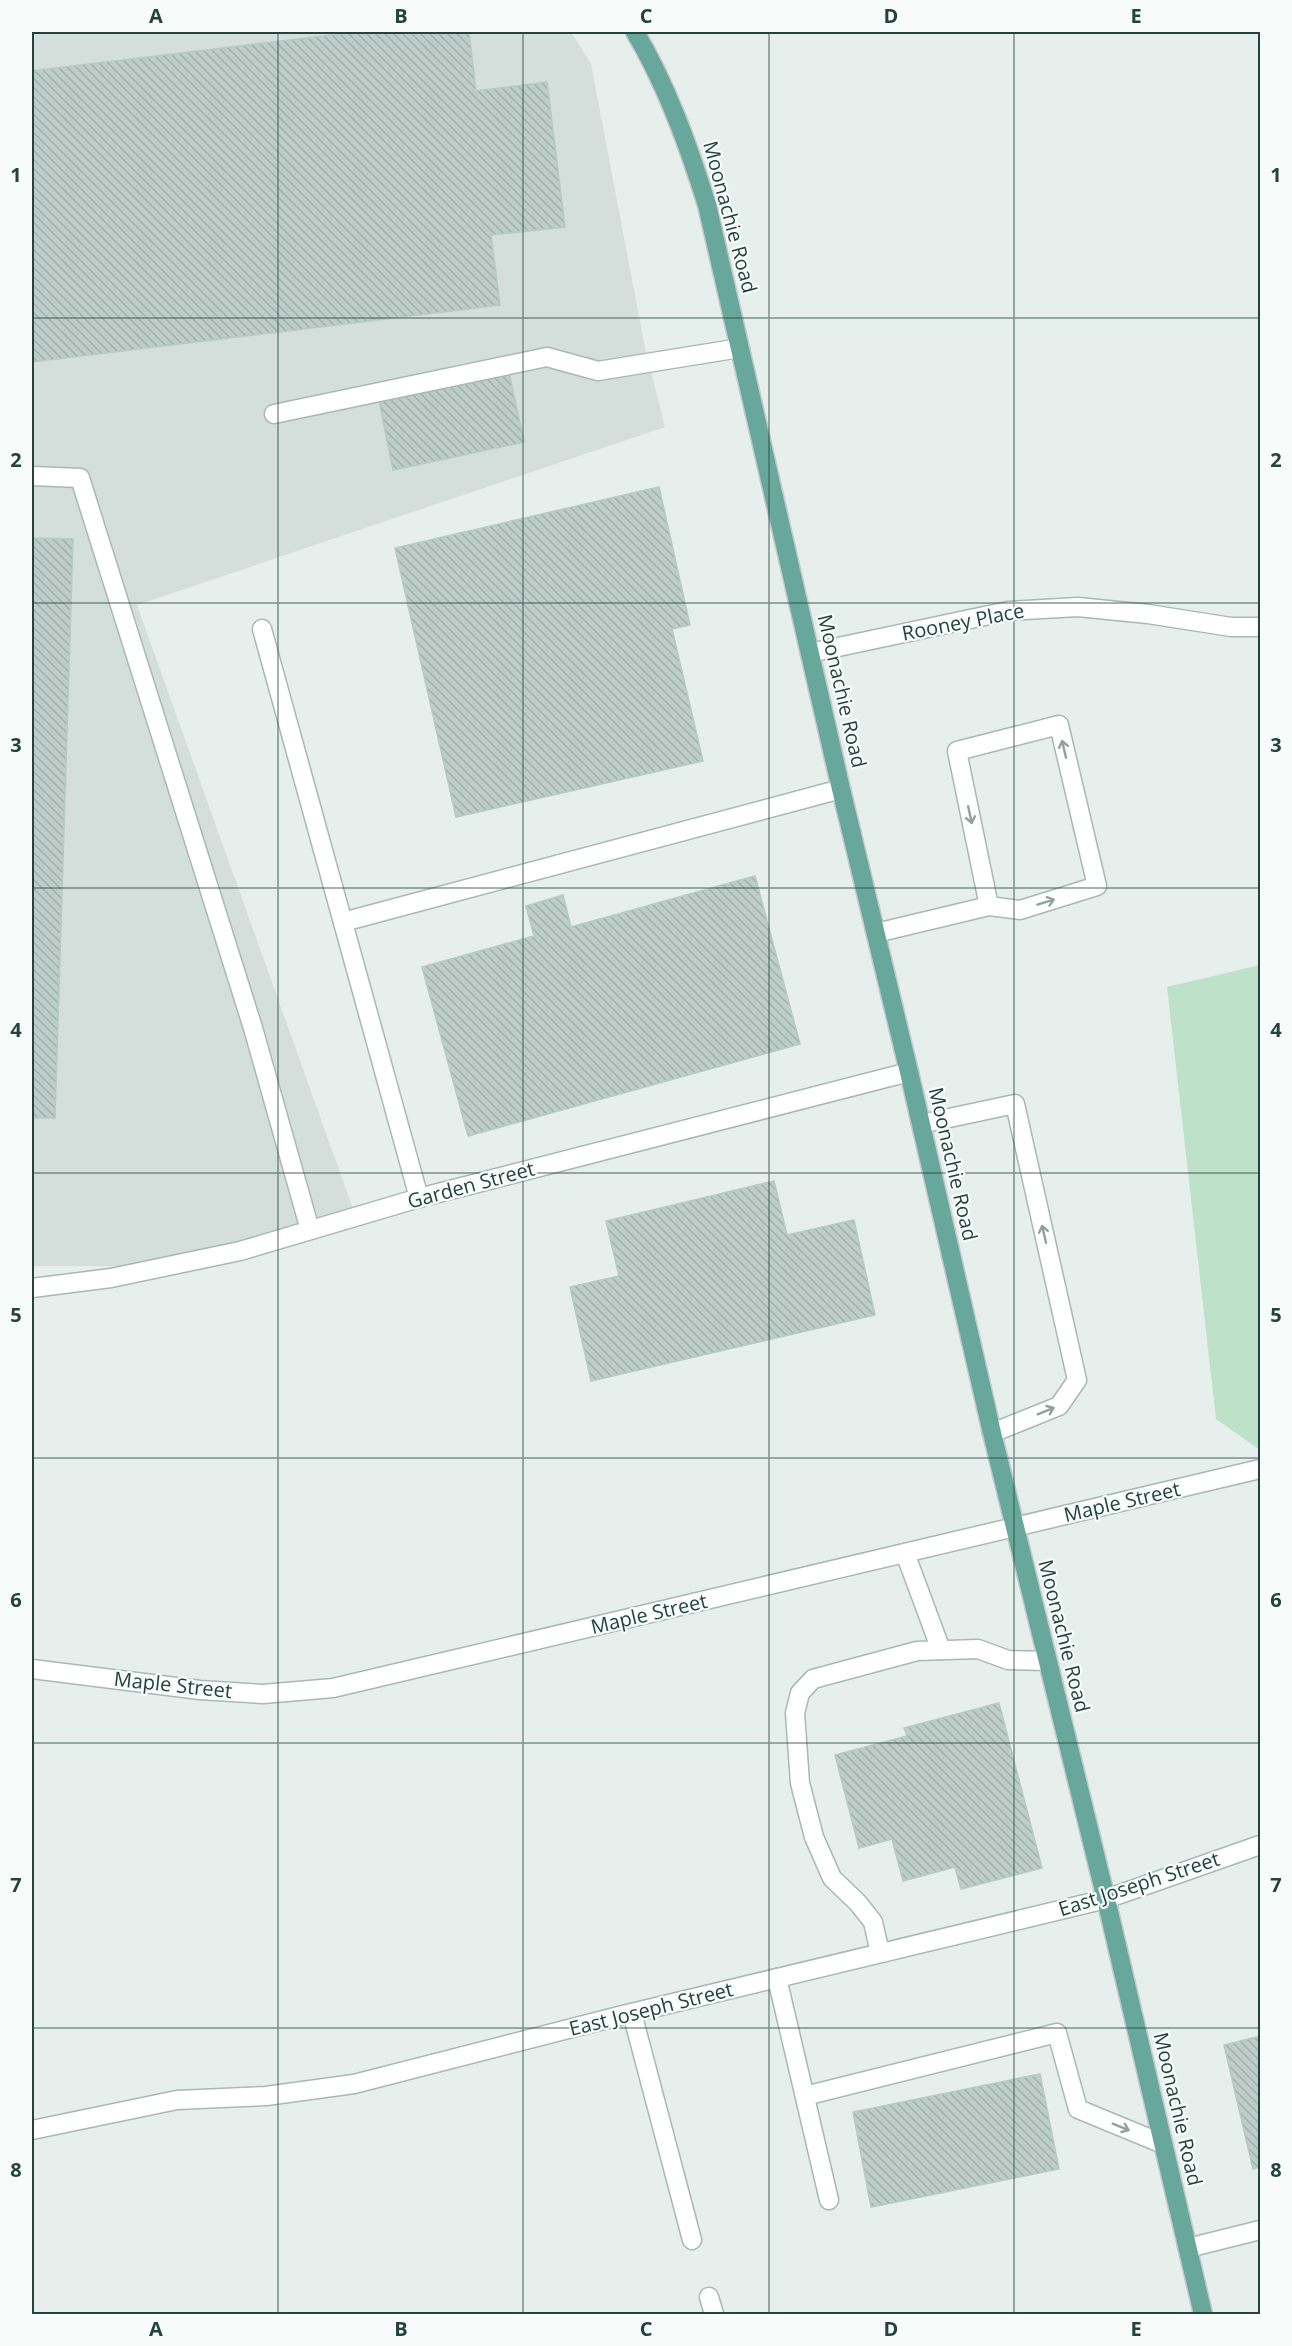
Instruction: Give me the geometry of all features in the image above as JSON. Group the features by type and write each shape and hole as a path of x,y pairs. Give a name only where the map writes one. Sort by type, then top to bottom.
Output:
{"main road":[{"name":"Moonachie Road","path":"635,32 650,57 682,129 708,205 841,789 1014,1528 1106,1899 1203,2314"}],"street":[{"path":"274,414 547,357 598,371 740,348"},
{"path":"32,476 80,478 253,1028 310,1230"},
{"name":"Rooney Place","path":"810,653 1008,611 1031,609 1078,607 1148,614 1231,627 1260,627"},
{"path":"262,629 419,1198"},
{"path":"876,933 988,906 1020,910 1097,886 1059,725 957,751 988,906"},
{"path":"343,922 841,789"},
{"name":"Garden Street","path":"32,1288 111,1278 240,1251 419,1198 909,1072"},
{"path":"921,1124 1015,1104 1077,1380 1059,1406 992,1433"},
{"name":"Maple Street","path":"32,1669 263,1694 333,1688 1260,1470"},
{"path":"905,1553 941,1650"},
{"path":"880,1953 873,1922 858,1903 832,1878 814,1837 800,1784 795,1713 800,1693 813,1679 917,1651 978,1649 1008,1660 1047,1661"},
{"name":"East Joseph Street","path":"32,2130 177,2100 266,2096 354,2084 632,2013 1106,1899 1260,1845"},
{"path":"777,1978 829,2200"},
{"path":"632,2013 692,2240"},
{"path":"805,2096 1057,2033 1078,2109 1163,2144"},
{"path":"1188,2248 1260,2230"},
{"path":"709,2296 714,2314"}],"shaded area":[{"path":"32,32 571,32 591,64 645,348 665,427 137,605 357,1220 188,1266 32,1266"}],"green space":[{"path":"1260,965 1260,1450 1216,1419 1167,987"}],"building":[{"path":"356,32 469,32 476,91 547,82 565,227 491,235 500,305 32,362 32,71"},
{"path":"508,368 524,442 393,470 378,396"},
{"path":"659,487 690,625 672,629 703,761 456,817 395,548"},
{"path":"32,538 73,539 55,1118 32,1118"},
{"path":"755,876 800,1044 468,1136 422,967 534,936 526,906 563,895 571,927"},
{"path":"774,1181 787,1235 854,1220 875,1315 591,1381 570,1287 619,1276 606,1221"},
{"path":"999,1703 1042,1868 961,1889 955,1867 903,1881 892,1839 859,1848 835,1755 907,1736 904,1728"},
{"path":"1260,2036 1260,2167 1253,2169 1224,2045"},
{"path":"1040,2074 1059,2169 871,2207 853,2112"}]}
